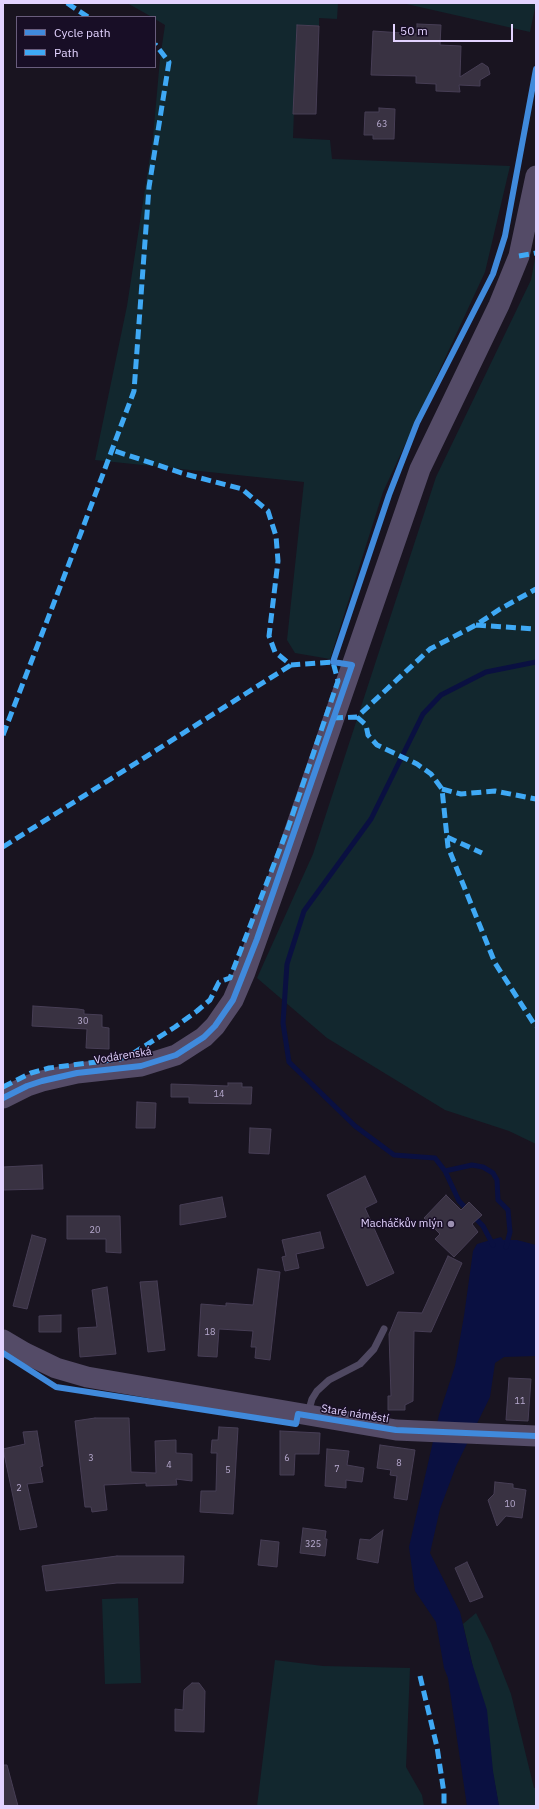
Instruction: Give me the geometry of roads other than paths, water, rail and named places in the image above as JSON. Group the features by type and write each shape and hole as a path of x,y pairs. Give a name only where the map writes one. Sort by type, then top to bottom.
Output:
{"street":[{"name":"Vodárenská","path":"3,1098 27,1086 56,1077 141,1066 176,1055 204,1037 215,1026 233,1000 245,972 281,871 420,469 499,305 519,256 536,176"},
{"name":"Staré náměstí","path":"3,1340 40,1361 70,1373 307,1416 410,1431 536,1436"}],"lane":[{"path":"307,1416 309,1405 317,1391 329,1380 360,1364 374,1349 384,1329"}],"waterway":[{"path":"493,1245 483,1226 459,1201 445,1171 435,1158 394,1155 355,1126 289,1062 283,1023 287,964 304,911 371,819 423,714 441,695 486,672 536,662"},
{"path":"445,1171 472,1165 483,1167 493,1173 497,1180 498,1200 508,1210 510,1232 506,1247"}],"place":[{"name":"Macháčkův mlýn","path":"451,1224"}]}
